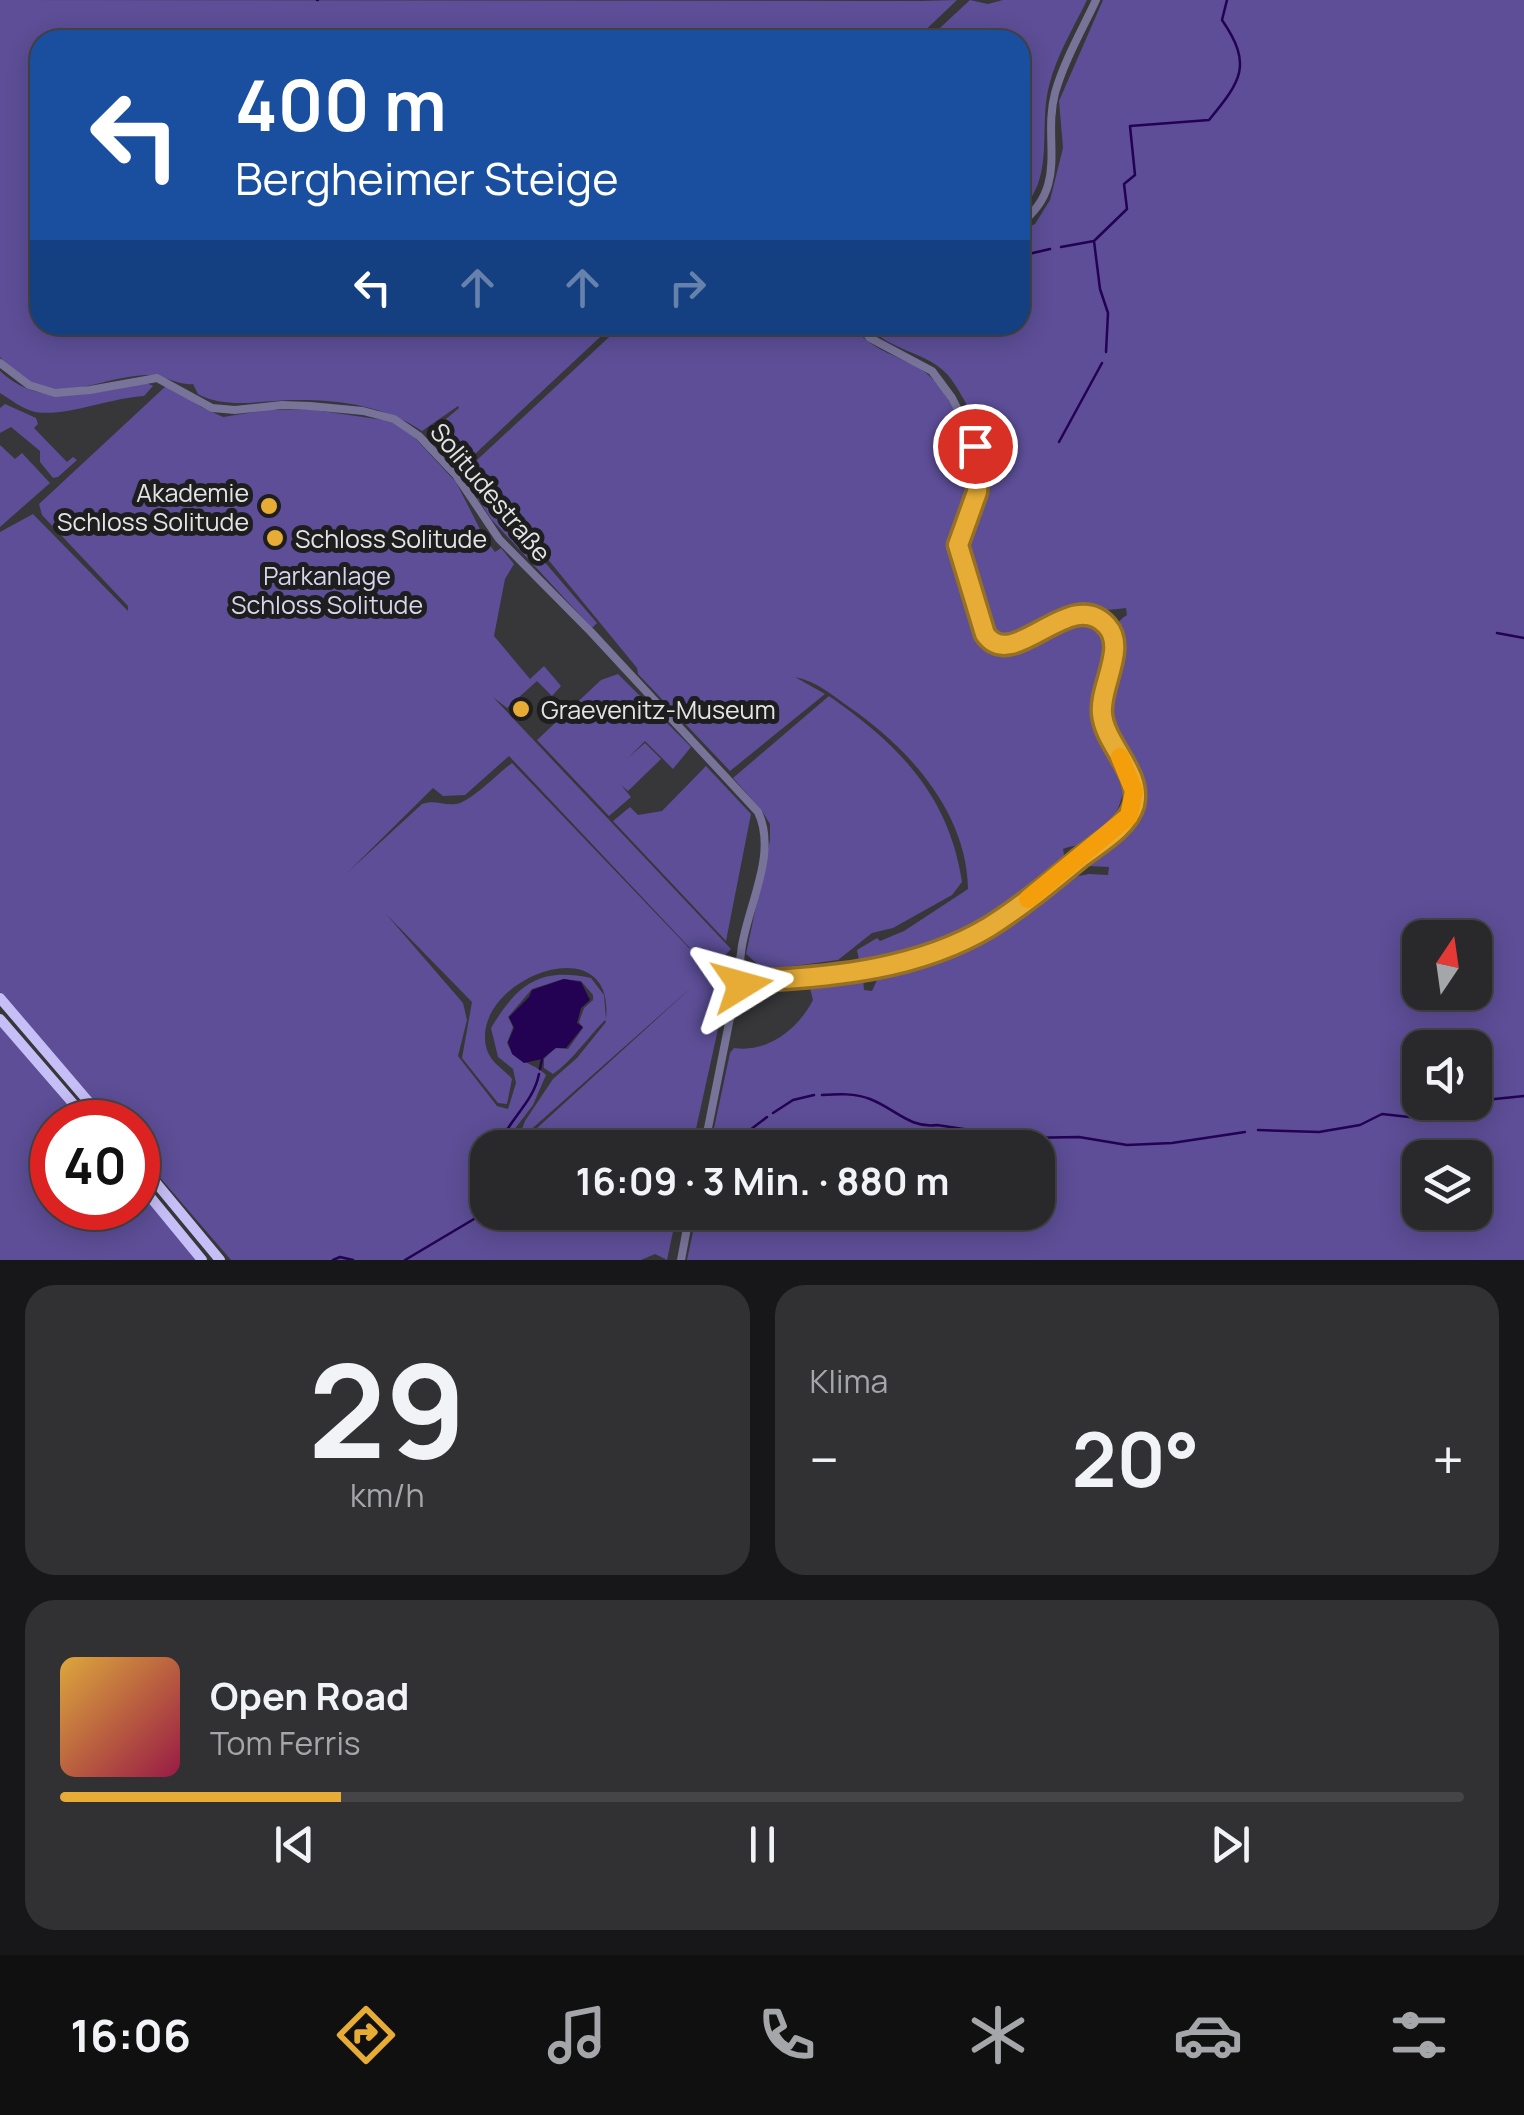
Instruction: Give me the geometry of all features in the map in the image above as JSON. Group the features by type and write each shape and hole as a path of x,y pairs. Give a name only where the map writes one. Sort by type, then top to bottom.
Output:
{"highway":[{"path":"0,998 87,1100"},
{"path":"0,1019 70,1100"},
{"path":"160,1188 223,1260"},
{"path":"160,1209 202,1260"}],"street":[{"path":"1030,214 1040,204 1048,186 1053,157 1053,100 1096,0"},
{"path":"742,985 869,970 970,937 1005,916 1121,825 1135,800 1132,782 1102,718 1102,695 1114,646 1110,630 1099,619 1080,616 1055,622 1014,644 1001,646 988,639 958,545 979,481 972,437 952,398 932,371 868,335"},
{"name":"Solitudestraße","path":"0,363 17,379 55,393 157,378 212,408 235,410 282,404 363,411 394,419 420,436 456,475 499,539 592,632 764,823 765,847 741,963 742,985 734,998 708,1130"},
{"path":"681,1260 687,1230"}],"green space":[{"path":"0,0 957,0 926,30 30,30 30,335 602,335 461,467 432,435 458,406 422,431 392,415 359,405 307,400 220,401 198,394 193,384 154,375 53,389 18,375 0,357"},
{"path":"970,0 988,4 1003,0 1087,0 1052,75 1046,102 1042,168 1030,199 1030,30 938,30"},
{"path":"1103,0 1524,0 1524,1260 687,1260 693,1230 1055,1230 1055,1130 714,1130 730,1053 734,1048 770,1043 790,1029 813,1000 810,988 802,987 802,983 858,976 863,979 864,990 872,991 877,980 885,976 984,939 1073,877 1108,875 1109,867 1088,866 1088,860 1128,827 1141,805 1141,780 1114,729 1109,709 1119,648 1118,625 1127,615 1126,608 1068,612 1006,638 990,628 966,546 984,487 984,455 975,422 943,370 878,335 1030,335 1030,227 1050,200 1063,148 1059,101"},
{"path":"611,335 860,335 931,377 954,409 964,433 971,468 953,547 984,641 1004,652 1057,629 1083,623 1105,636 1096,712 1101,734 1126,779 1118,807 1096,837 1063,849 1065,860 988,917 942,942 860,965 857,950 877,938 880,941 904,931 968,889 957,834 931,785 871,723 817,685 795,677 825,694 730,771 638,674 519,524 524,538 597,623 592,628 491,519 462,474"},
{"path":"0,371 33,391 51,394 89,393 147,383 153,386 144,396 60,412 35,412 0,393"},
{"name":"Parkanlage Schloss Solitude","path":"167,385 223,417 267,410 314,410 391,421 414,437 456,482 483,535 481,547 486,540 495,552 501,548 514,564 505,579 494,636 530,679 544,666 561,686 552,696 537,681 507,708 493,697 731,949 711,971 705,966 724,1002 696,1130 535,1130 693,986 531,1130 523,1130 553,1079 577,1058 606,1022 553,1074 544,1068 544,1059 555,1048 568,1049 583,1028 579,1022 593,995 581,981 563,979 532,989 508,1017 513,1027 507,1043 519,1058 546,1075 533,1105 514,1130 470,1130 470,1230 673,1230 667,1260 655,1254 641,1260 231,1260 160,1178 160,1100 94,1100 0,992 0,532 33,514 128,611 128,606 42,515 39,504","holes":["509,756 690,949 512,763 462,802 422,804 348,872 433,788 443,796 465,795","386,914 472,1002 462,1058 498,1103 507,1104 512,1079 487,1050 486,1025 498,1002 518,984 542,972 567,968 589,973 603,994 591,978 543,978 510,1000 491,1028 498,1057 513,1069 516,1083 508,1109 497,1106 458,1056 467,1020 463,1003"]},
{"path":"5,404 36,418 38,424 34,428 67,462 73,457 77,460 53,478 40,462 40,451 11,427 0,433 0,408"},
{"path":"0,445 15,459 22,453 50,483 0,527"},
{"path":"618,674 691,747 673,769 645,741 628,758 645,743 661,759 628,791 621,785 631,797 609,816 537,740 601,680"},
{"path":"829,696 877,733 916,774 945,823 962,882 952,895 893,928 872,933 838,960 764,970 746,954 770,824 733,778"},
{"path":"706,766 751,814 726,941 613,821 630,807 638,815 662,811"},
{"path":"0,1026 63,1100 30,1100 30,1230 160,1230 160,1216 196,1260 0,1260"}],"shaded area":[{"path":"564,979 581,982 590,1000 581,1008 577,1023 583,1027 566,1048 556,1048 542,1059 524,1063 512,1054 508,1042 514,1028 509,1017 532,990"}],"waterway":[{"path":"1061,247 1094,241 1127,209 1124,184 1135,175 1130,126 1209,120 1229,94 1240,61 1222,20 1227,0"},
{"path":"1094,241 1100,289 1108,313 1106,352"},
{"path":"1030,254 1050,249"},
{"path":"1059,442 1102,363"},
{"path":"1497,633 1524,638"},
{"path":"540,1069 542,1059"},
{"path":"507,1130 539,1074"},
{"path":"773,1113 793,1100 814,1095"},
{"path":"822,1095 864,1097 919,1124 1023,1138 1079,1137 1127,1145 1245,1132"},
{"path":"1258,1130 1319,1132 1360,1125 1382,1114 1418,1118 1442,1109 1464,1112 1485,1100 1524,1096"},
{"path":"750,1130 767,1117"},
{"path":"405,1260 470,1221"},
{"path":"333,1260 353,1260"}],"slow traffic":[{"path":"1028,899 1129,816 1134,791 1120,757"}],"place":[{"name":"Akademie Schloss Solitude","path":"269,506"},
{"name":"Schloss Solitude","path":"275,538"},
{"name":"Graevenitz-Museum","path":"521,709"}],"route":[{"path":"742,985 869,970 970,937 1005,916 1072,865 1121,825 1133,808 1135,800 1128,770 1102,718 1102,695 1114,646 1114,637 1105,624 1088,616 1068,618 1008,646 994,644 985,634 958,545 979,481 975,446"}]}
